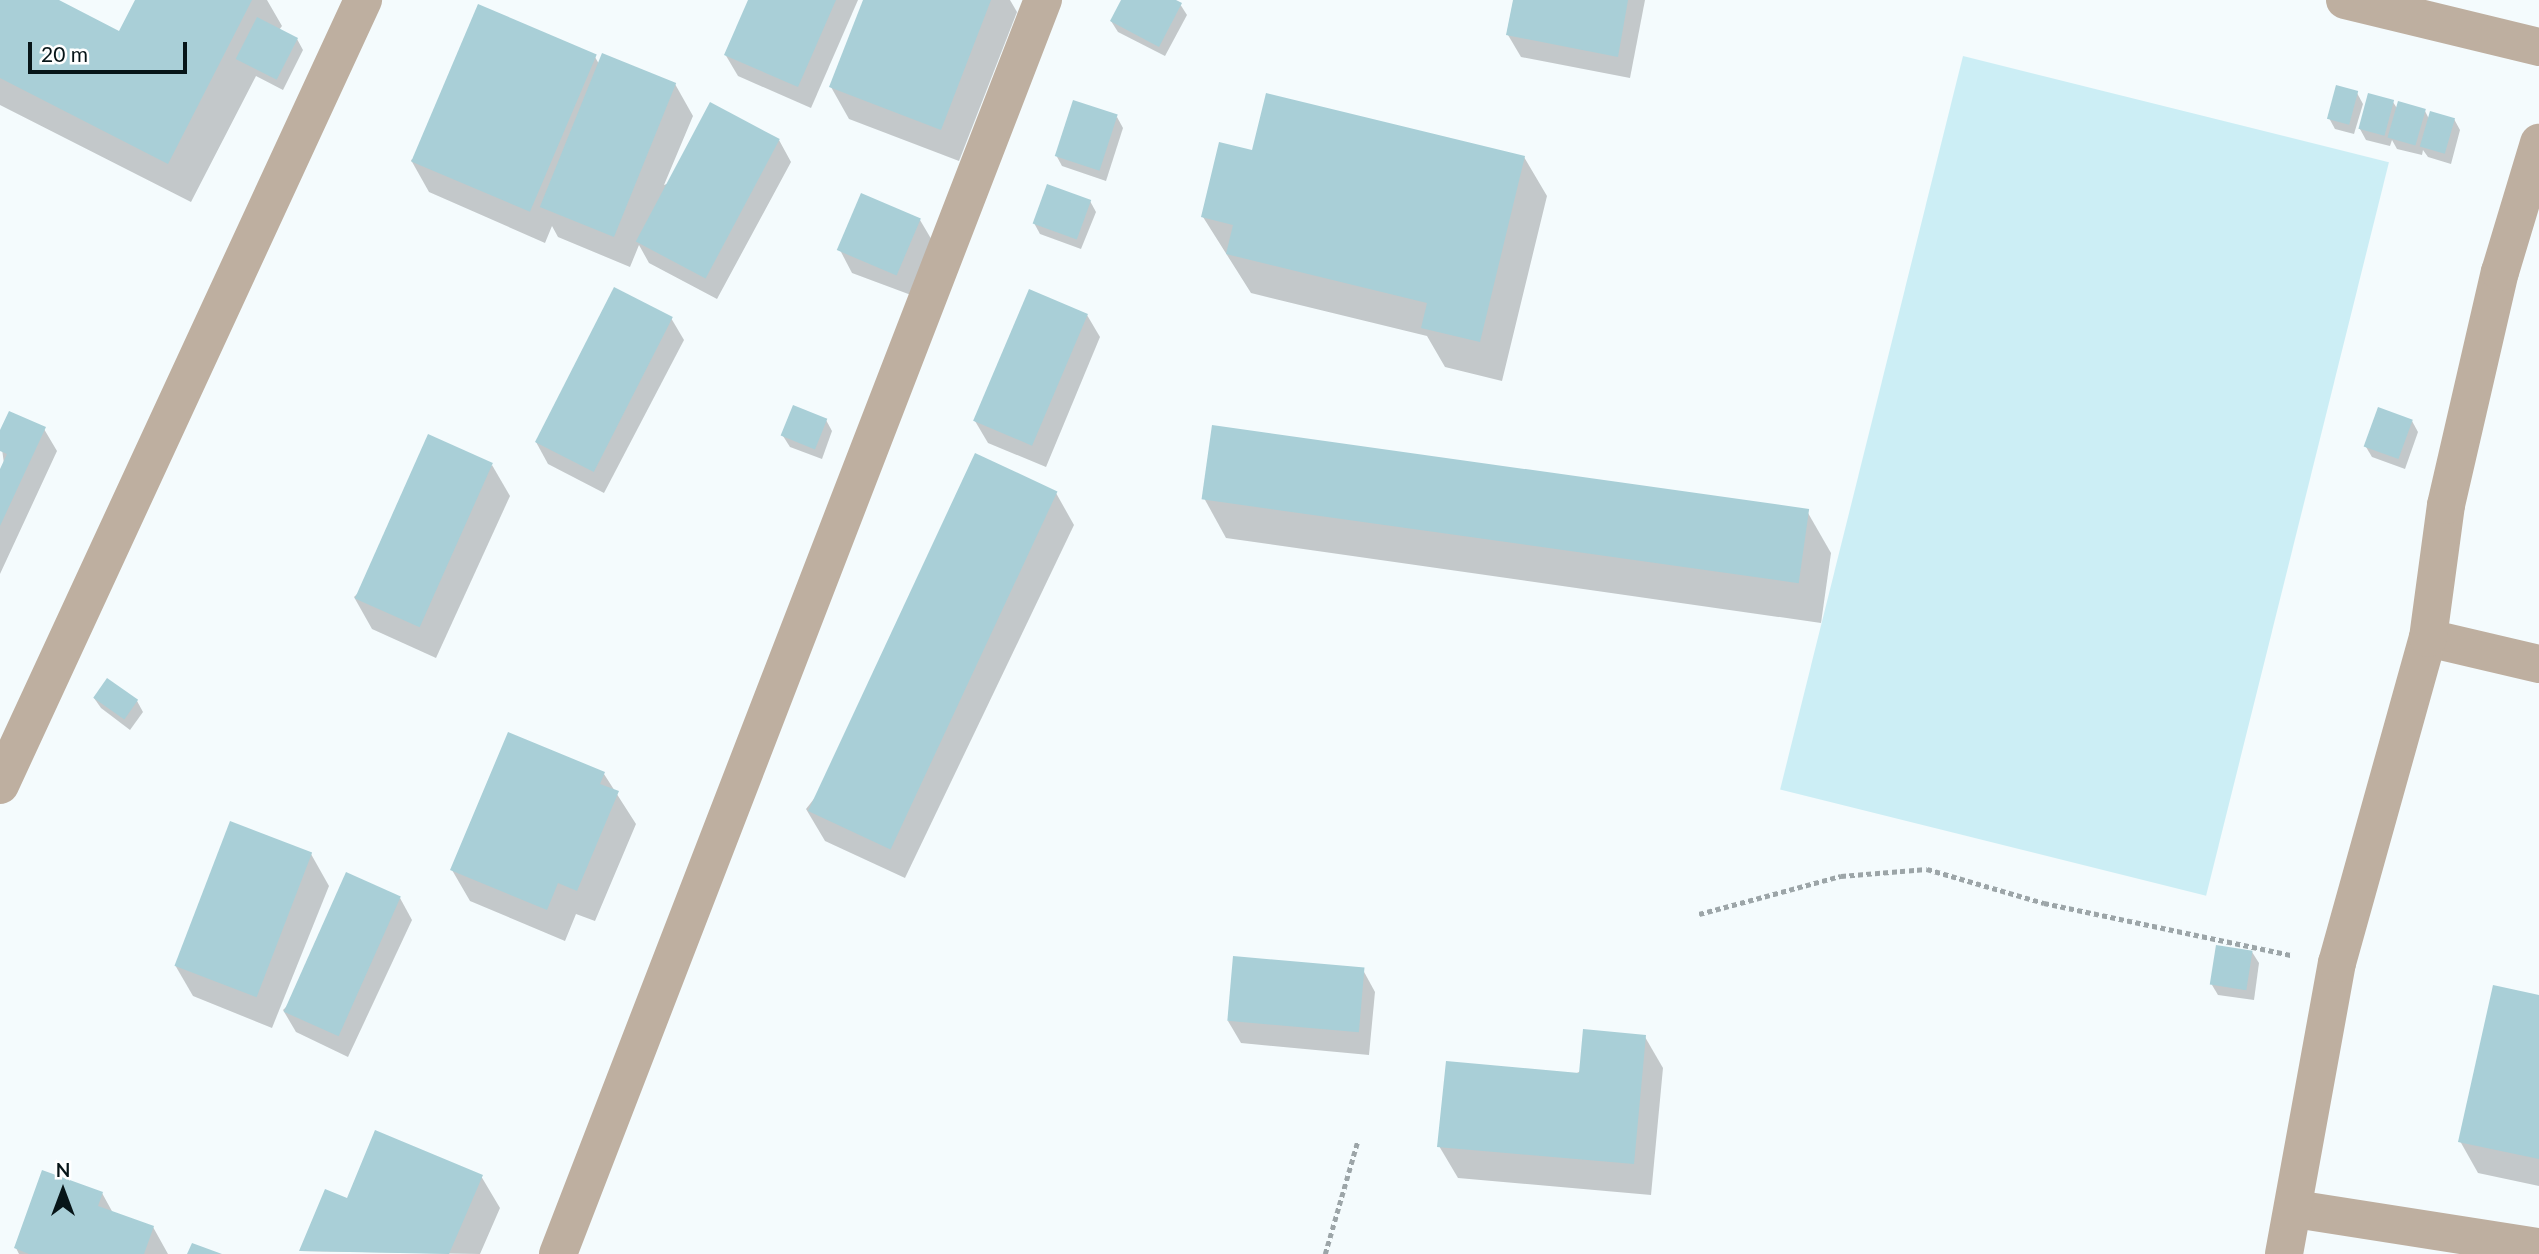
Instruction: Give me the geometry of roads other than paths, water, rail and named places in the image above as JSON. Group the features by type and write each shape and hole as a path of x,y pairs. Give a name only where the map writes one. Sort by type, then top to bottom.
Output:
{"street":[{"path":"0,785 363,0"},
{"path":"558,1254 1043,0"},
{"path":"2345,0 2539,47"},
{"path":"2284,1254 2295,1209 2337,963 2428,638 2446,505 2500,272 2539,143"},
{"path":"2428,638 2539,664"},
{"path":"2295,1209 2539,1247"}]}
